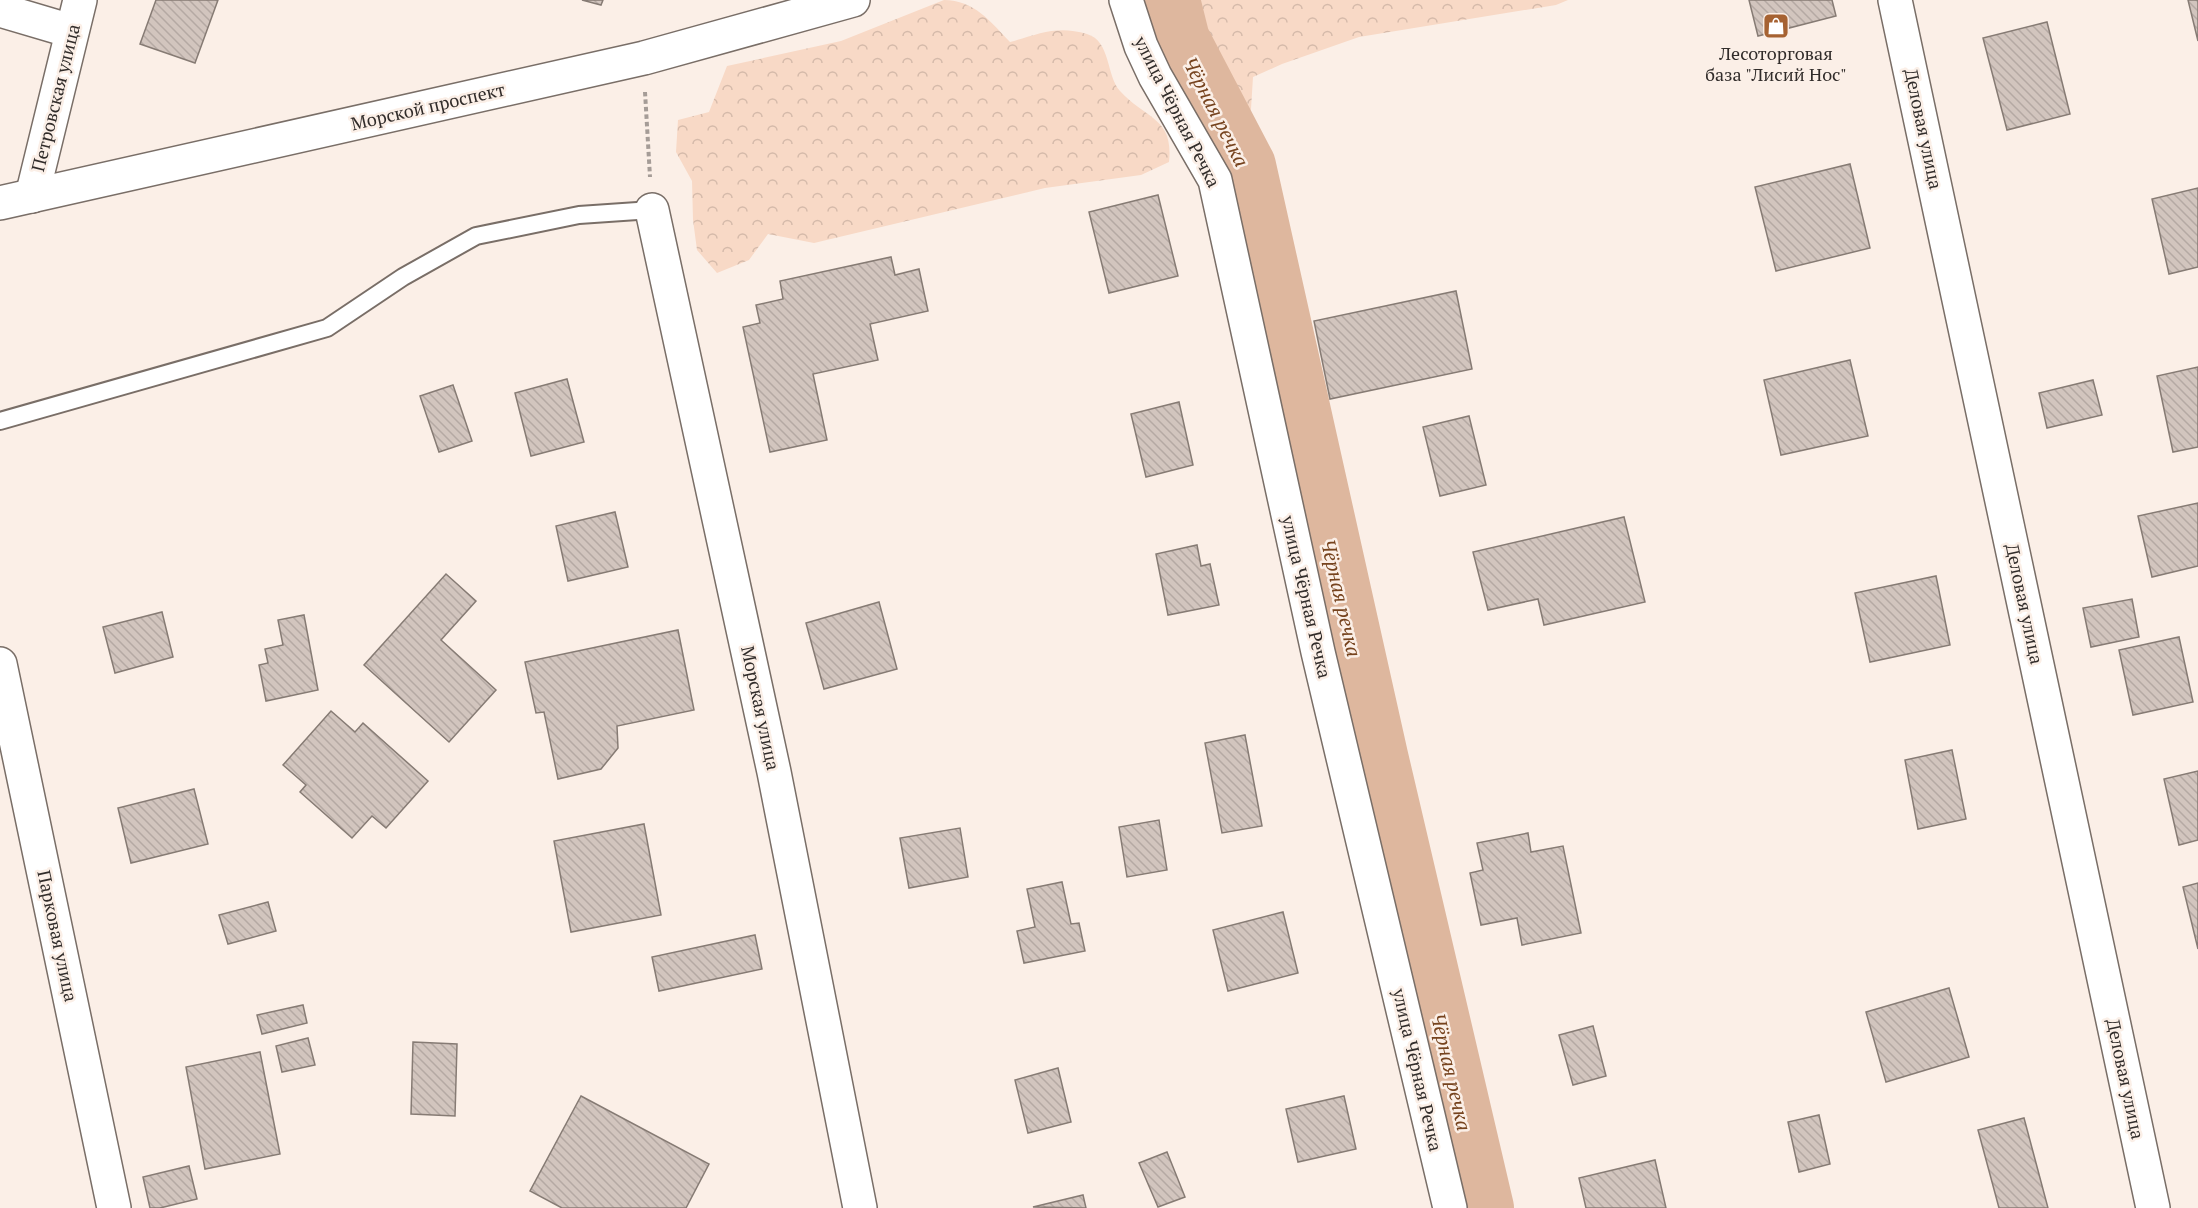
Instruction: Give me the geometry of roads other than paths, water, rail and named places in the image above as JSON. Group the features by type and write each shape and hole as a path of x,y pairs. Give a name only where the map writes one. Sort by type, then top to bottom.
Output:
{"street":[{"name":"Петровская улица","path":"32,196 80,0"},
{"name":"Морской проспект","path":"0,203 644,58 853,0"},
{"name":"улица Чёрная Речка","path":"1126,0 1141,46 1155,76 1215,180 1318,652 1450,1208"},
{"name":"Деловая улица","path":"1895,0 2153,1208"},
{"path":"0,10 71,31"},
{"name":"Морская улица","path":"652,210 774,772 860,1208"},
{"name":"Парковая улица","path":"0,664 114,1208"}],"lane":[{"path":"0,421 327,328 403,277 476,237 579,215 652,210"}],"waterway":[{"name":"Чёрная речка","path":"1169,0 1179,40 1245,166 1377,756 1483,1208"}],"place":[{"name":"Лесоторговая база \"Лисий Нос\"","path":"1776,26"}]}
